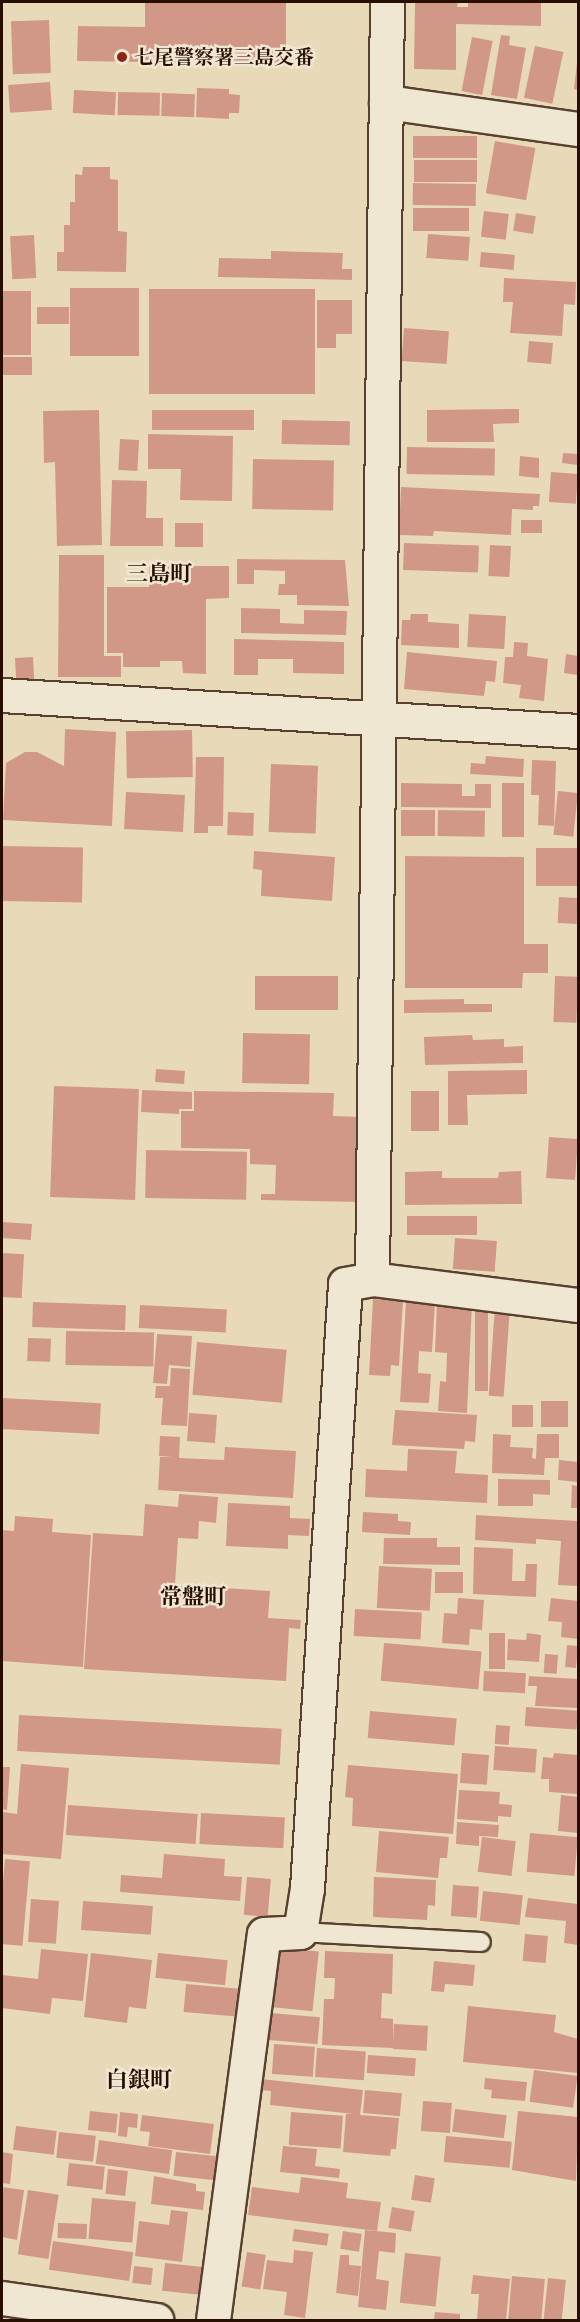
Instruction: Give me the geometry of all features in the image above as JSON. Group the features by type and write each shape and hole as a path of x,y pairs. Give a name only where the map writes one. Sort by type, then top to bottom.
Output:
{"street":[{"path":"213,2320 264,1934 300,1932 307,1888 359,1282 378,715 387,2"},
{"path":"386,102 579,129"},
{"path":"2,695 378,715 579,730"},
{"path":"359,1282 579,1305"},
{"path":"2,2298 156,2320"}],"lane":[{"path":"300,1932 481,1942"}],"building":[{"path":"145,2 286,2 286,64 77,61 78,26 145,27"},
{"path":"415,2 458,2 457,7 468,7 468,2 541,2 541,26 456,24 456,70 414,69"},
{"path":"49,20 51,73 13,74 11,21"},
{"path":"501,35 510,36 509,45 526,48 517,99 491,95"},
{"path":"472,37 493,41 482,95 462,91"},
{"path":"535,46 563,52 552,104 524,98"},
{"path":"578,63 578,90 574,89"},
{"path":"50,82 52,110 10,113 8,85"},
{"path":"197,88 229,89 229,94 240,95 239,113 229,113 229,119 196,117"},
{"path":"74,90 116,92 115,115 73,113"},
{"path":"118,92 160,93 160,116 118,115"},
{"path":"162,93 195,94 194,117 161,116"},
{"path":"413,136 477,136 477,158 413,158"},
{"path":"495,141 535,148 526,200 486,193"},
{"path":"414,160 477,160 477,182 414,182"},
{"path":"83,167 110,167 110,179 118,180 118,231 127,232 126,272 57,271 57,252 64,252 64,225 70,225 70,202 75,202 75,174 82,175"},
{"path":"413,183 476,184 476,206 413,205"},
{"path":"413,208 469,208 469,231 413,231"},
{"path":"484,211 509,214 506,240 481,237"},
{"path":"516,213 536,216 533,234 513,231"},
{"path":"428,234 470,237 468,261 426,258"},
{"path":"34,235 36,278 12,279 10,236"},
{"path":"271,251 343,253 342,269 352,269 352,280 218,277 219,258 271,259"},
{"path":"481,252 515,255 514,270 480,267"},
{"path":"504,278 576,282 575,305 564,304 562,336 510,333 513,302 503,302"},
{"path":"70,288 139,288 139,356 70,356"},
{"path":"149,289 315,289 315,394 149,394"},
{"path":"2,291 31,291 31,355 2,355"},
{"path":"317,300 352,300 352,334 336,334 336,348 317,348"},
{"path":"37,307 69,307 69,324 37,324"},
{"path":"404,328 449,331 447,364 402,361"},
{"path":"529,341 553,343 551,364 527,362"},
{"path":"2,357 32,357 32,375 2,375"},
{"path":"519,409 519,423 493,424 494,442 427,442 427,410"},
{"path":"99,410 102,545 57,546 55,462 44,463 43,411"},
{"path":"152,410 254,410 254,430 152,430"},
{"path":"282,420 350,421 350,445 282,444"},
{"path":"148,434 233,436 232,501 180,500 181,469 148,469"},
{"path":"120,439 139,440 137,471 118,470"},
{"path":"407,447 495,449 495,476 407,474"},
{"path":"563,453 578,454 578,465 562,463"},
{"path":"520,456 539,458 539,478 519,476"},
{"path":"253,459 334,460 333,510 252,509"},
{"path":"551,472 578,474 576,504 549,502"},
{"path":"112,480 147,481 146,518 163,518 163,546 110,546"},
{"path":"401,487 540,494 539,506 533,506 533,510 512,509 511,535 434,531 433,536 399,535"},
{"path":"521,520 542,520 542,533 521,533"},
{"path":"175,523 203,523 203,547 175,547"},
{"path":"404,543 479,546 478,573 403,570"},
{"path":"490,545 511,546 509,577 488,576"},
{"path":"59,555 104,555 104,656 121,656 121,677 58,677"},
{"path":"237,559 345,560 349,606 297,605 297,595 278,595 279,584 285,584 285,571 254,570 254,584 237,584"},
{"path":"149,566 229,566 229,598 206,599 206,674 183,673 182,661 160,661 160,667 123,667 123,653 107,653 107,587 149,587"},
{"path":"241,608 280,609 280,623 304,624 304,610 347,611 346,635 241,633"},
{"path":"411,614 428,614 428,622 459,624 459,648 401,645 402,620 410,620"},
{"path":"469,614 506,616 504,649 467,647"},
{"path":"234,639 344,642 344,674 293,673 293,659 258,659 258,675 234,675"},
{"path":"514,642 528,643 527,656 548,659 544,701 519,698 521,685 503,683 505,657 513,657"},
{"path":"407,652 497,661 495,682 486,681 484,696 404,689"},
{"path":"566,654 578,656 578,675 564,673"},
{"path":"33,657 34,679 16,680 15,658"},
{"path":"65,729 116,732 112,826 3,820 6,763 25,752 37,752 64,766"},
{"path":"192,730 193,777 127,778 126,731"},
{"path":"486,756 524,759 523,777 470,774 471,763 485,764"},
{"path":"196,757 224,757 223,826 208,826 208,833 194,833"},
{"path":"532,760 556,761 554,826 538,825 539,795 531,795"},
{"path":"271,764 318,766 316,834 269,832"},
{"path":"401,783 462,784 462,796 475,796 475,784 491,784 491,808 401,807"},
{"path":"502,783 524,783 524,837 502,837"},
{"path":"558,791 578,793 573,837 553,835"},
{"path":"126,792 185,795 183,832 124,829"},
{"path":"401,810 435,810 435,836 401,836"},
{"path":"438,810 485,811 485,837 438,836"},
{"path":"228,812 254,813 253,836 227,835"},
{"path":"2,846 83,847 82,902 2,901"},
{"path":"536,848 578,848 578,886 536,886"},
{"path":"254,851 335,857 332,901 261,896 262,870 253,869"},
{"path":"405,856 524,857 524,944 548,944 548,973 523,973 522,988 405,988"},
{"path":"559,897 578,898 577,924 558,923"},
{"path":"255,976 338,976 338,1010 255,1010"},
{"path":"555,976 578,977 576,1023 553,1022"},
{"path":"464,999 464,1004 492,1004 492,1012 404,1013 404,1000"},
{"path":"243,1033 310,1034 309,1084 242,1083"},
{"path":"472,1035 473,1040 504,1039 504,1047 523,1046 523,1063 425,1065 424,1037"},
{"path":"156,1069 185,1071 184,1084 155,1082"},
{"path":"527,1070 527,1094 467,1095 468,1125 448,1125 448,1071"},
{"path":"54,1086 139,1089 135,1200 50,1197"},
{"path":"142,1090 192,1092 192,1109 179,1109 179,1114 141,1112"},
{"path":"194,1091 334,1093 333,1116 361,1117 360,1202 261,1200 261,1194 275,1194 276,1165 250,1164 250,1149 181,1148 181,1111 194,1111"},
{"path":"411,1091 439,1091 439,1131 411,1131"},
{"path":"549,1137 578,1139 575,1180 546,1178"},
{"path":"146,1150 247,1152 246,1200 145,1198"},
{"path":"442,1171 442,1178 498,1178 499,1172 521,1171 522,1204 405,1205 405,1172"},
{"path":"407,1216 477,1216 477,1235 407,1235"},
{"path":"2,1222 32,1224 31,1240 2,1238"},
{"path":"455,1238 497,1241 495,1272 453,1269"},
{"path":"2,1253 24,1254 22,1298 2,1297"},
{"path":"373,1299 403,1301 399,1366 391,1365 390,1376 369,1375"},
{"path":"406,1301 435,1303 432,1352 419,1351 418,1373 431,1374 429,1403 400,1402"},
{"path":"33,1302 126,1305 125,1330 32,1327"},
{"path":"437,1302 472,1304 467,1413 438,1411 440,1381 446,1382 447,1353 435,1352"},
{"path":"140,1305 227,1310 226,1333 139,1328"},
{"path":"475,1305 488,1305 488,1391 475,1391"},
{"path":"495,1306 510,1307 504,1397 489,1396"},
{"path":"66,1331 154,1333 153,1367 65,1365"},
{"path":"157,1334 192,1336 190,1367 169,1365 167,1384 153,1383"},
{"path":"28,1338 51,1339 50,1362 27,1361"},
{"path":"197,1342 287,1350 282,1403 192,1395"},
{"path":"171,1368 190,1369 187,1426 161,1425 163,1398 155,1398 156,1386 170,1386"},
{"path":"2,1398 101,1403 99,1434 2,1429"},
{"path":"541,1401 568,1401 568,1427 541,1427"},
{"path":"512,1405 533,1405 533,1427 512,1427"},
{"path":"395,1410 477,1415 475,1442 465,1441 464,1449 392,1445"},
{"path":"189,1413 217,1415 215,1443 187,1441"},
{"path":"493,1434 511,1435 510,1447 533,1448 532,1458 536,1459 537,1434 559,1434 559,1458 545,1458 544,1475 492,1473"},
{"path":"160,1436 180,1437 179,1458 224,1460 225,1447 296,1451 293,1498 158,1490 160,1457 172,1457 159,1456"},
{"path":"408,1449 457,1451 455,1473 488,1475 487,1503 365,1497 366,1469 407,1471"},
{"path":"559,1460 578,1462 578,1482 558,1480"},
{"path":"498,1479 550,1480 550,1495 533,1494 533,1506 498,1506"},
{"path":"572,1485 578,1486 578,1508 571,1508"},
{"path":"179,1494 218,1497 216,1523 199,1521 198,1539 178,1538 175,1585 270,1591 268,1618 301,1620 300,1629 289,1628 286,1681 84,1669 93,1533 143,1536 145,1504 178,1507"},
{"path":"228,1503 290,1506 290,1518 310,1519 309,1536 288,1535 288,1549 226,1546"},
{"path":"363,1512 398,1514 398,1521 411,1522 410,1535 362,1532"},
{"path":"476,1515 578,1521 578,1586 558,1585 561,1541 536,1539 536,1544 475,1540"},
{"path":"15,1516 53,1519 52,1532 91,1535 83,1667 2,1661 2,1530 14,1531"},
{"path":"384,1538 437,1538 437,1547 460,1547 460,1565 383,1564"},
{"path":"474,1547 513,1549 512,1581 525,1581 526,1564 537,1564 536,1597 473,1594"},
{"path":"379,1566 432,1569 430,1611 377,1608"},
{"path":"435,1572 463,1572 463,1593 435,1593"},
{"path":"458,1598 484,1600 482,1630 470,1629 469,1645 442,1643 444,1613 457,1614"},
{"path":"551,1598 578,1601 578,1639 561,1637 562,1622 548,1621"},
{"path":"355,1609 422,1613 420,1639 354,1636"},
{"path":"489,1633 505,1633 505,1669 489,1669"},
{"path":"527,1633 541,1635 539,1662 507,1660 508,1639 526,1640"},
{"path":"384,1643 482,1652 478,1689 381,1681"},
{"path":"567,1645 578,1646 576,1668 565,1667"},
{"path":"545,1654 558,1655 557,1674 544,1673"},
{"path":"484,1671 526,1673 525,1693 483,1691"},
{"path":"529,1676 578,1679 578,1708 535,1706 537,1686 528,1686"},
{"path":"526,1707 578,1711 577,1730 525,1726"},
{"path":"370,1711 457,1719 454,1745 368,1738"},
{"path":"19,1715 282,1729 280,1765 17,1751"},
{"path":"496,1725 510,1726 509,1745 495,1744"},
{"path":"495,1746 537,1749 535,1773 493,1770"},
{"path":"462,1753 489,1755 487,1785 460,1783"},
{"path":"554,1753 578,1755 578,1794 549,1792 549,1779 541,1779 543,1757 553,1758"},
{"path":"21,1764 69,1768 61,1859 2,1854 3,1812 17,1814"},
{"path":"348,1765 458,1774 453,1834 352,1826 353,1798 345,1797"},
{"path":"2,1767 10,1767 7,1810 2,1809"},
{"path":"459,1790 500,1792 499,1804 512,1805 511,1817 498,1816 498,1822 457,1819"},
{"path":"561,1795 578,1797 578,1833 558,1831"},
{"path":"68,1805 198,1814 196,1844 66,1835"},
{"path":"201,1813 285,1817 283,1848 199,1844"},
{"path":"457,1822 499,1825 498,1837 479,1836 479,1846 456,1844"},
{"path":"379,1831 449,1837 447,1858 440,1858 438,1878 376,1872"},
{"path":"530,1833 578,1837 574,1876 527,1872"},
{"path":"482,1837 516,1841 511,1876 478,1872"},
{"path":"164,1854 225,1859 224,1876 242,1877 240,1901 120,1892 121,1875 162,1878"},
{"path":"5,1859 30,1861 22,1946 2,1944"},
{"path":"247,1877 271,1879 268,1917 244,1915"},
{"path":"374,1877 436,1880 435,1906 428,1905 427,1920 373,1917"},
{"path":"453,1885 479,1887 477,1918 451,1916"},
{"path":"483,1891 523,1895 520,1925 480,1921"},
{"path":"528,1898 578,1904 578,1945 564,1943 566,1921 525,1917"},
{"path":"31,1899 59,1901 56,1944 28,1942"},
{"path":"83,1901 153,1906 151,1935 81,1930"},
{"path":"525,1934 548,1936 546,1963 523,1961"},
{"path":"275,1947 319,1952 312,2011 269,2007"},
{"path":"41,1949 88,1954 83,2001 52,1998 50,2014 2,2008 2,1975 38,1979"},
{"path":"325,1951 393,1954 392,1994 382,1993 381,2018 393,2019 393,2048 322,2045 324,1999 334,1999 335,1978 324,1978"},
{"path":"91,1953 152,1960 146,2009 129,2007 127,2023 84,2017"},
{"path":"158,1953 228,1960 225,1985 155,1978"},
{"path":"434,1961 475,1965 473,1986 445,1984 444,1992 431,1991"},
{"path":"186,1984 242,1989 239,2017 184,2012"},
{"path":"468,2006 556,2015 554,2032 578,2039 578,2073 463,2062"},
{"path":"271,2013 320,2017 317,2044 269,2040"},
{"path":"394,2024 428,2026 427,2051 393,2049"},
{"path":"274,2044 315,2047 313,2077 272,2074"},
{"path":"317,2048 366,2051 364,2080 315,2077"},
{"path":"368,2055 416,2058 415,2076 367,2073"},
{"path":"534,2070 578,2076 573,2108 530,2102"},
{"path":"485,2078 527,2082 525,2101 491,2098 492,2090 484,2089"},
{"path":"261,2079 363,2090 360,2115 399,2118 396,2149 391,2149 390,2156 343,2152 346,2114 354,2114 270,2105 271,2091 260,2090"},
{"path":"365,2090 402,2093 400,2116 363,2113"},
{"path":"423,2101 452,2103 450,2133 421,2131"},
{"path":"455,2109 507,2115 504,2138 452,2132"},
{"path":"90,2111 118,2114 116,2133 88,2130"},
{"path":"518,2111 578,2117 576,2181 512,2170"},
{"path":"120,2112 138,2114 137,2128 128,2127 127,2137 118,2136"},
{"path":"291,2112 343,2116 341,2149 289,2145"},
{"path":"142,2115 214,2124 210,2154 148,2146 150,2132 140,2131"},
{"path":"16,2126 57,2131 54,2155 13,2150"},
{"path":"59,2132 96,2136 93,2162 56,2158"},
{"path":"446,2136 512,2142 509,2168 444,2162"},
{"path":"99,2140 172,2150 169,2174 96,2164"},
{"path":"283,2146 317,2149 315,2166 340,2169 339,2178 280,2172"},
{"path":"2,2152 13,2154 10,2184 2,2183"},
{"path":"176,2152 220,2157 217,2180 173,2176"},
{"path":"69,2163 105,2167 102,2190 67,2186"},
{"path":"108,2169 128,2171 125,2196 105,2194"},
{"path":"415,2175 435,2178 431,2203 411,2200"},
{"path":"154,2176 196,2184 196,2191 205,2192 203,2210 151,2204"},
{"path":"301,2177 348,2183 346,2198 381,2202 377,2231 248,2215 252,2187 299,2193"},
{"path":"2,2187 24,2190 17,2240 2,2237"},
{"path":"28,2190 59,2195 48,2259 18,2254"},
{"path":"92,2198 136,2202 132,2243 88,2239"},
{"path":"392,2207 415,2211 411,2232 388,2228"},
{"path":"171,2210 188,2212 182,2262 135,2256 139,2221 169,2225"},
{"path":"58,2223 87,2224 86,2239 57,2238"},
{"path":"294,2229 329,2234 327,2246 292,2241"},
{"path":"365,2230 396,2233 395,2253 379,2251 376,2279 389,2281 386,2310 358,2307"},
{"path":"343,2231 362,2234 359,2252 340,2249"},
{"path":"53,2241 133,2252 129,2281 49,2270"},
{"path":"294,2250 313,2252 305,2318 284,2315 287,2292 263,2289 267,2260 293,2263"},
{"path":"247,2252 266,2255 260,2290 242,2287"},
{"path":"405,2253 441,2257 436,2306 400,2303"},
{"path":"340,2255 349,2255 349,2265 361,2266 358,2296 336,2293"},
{"path":"165,2263 205,2267 202,2295 162,2291"},
{"path":"134,2266 153,2268 151,2285 132,2283"},
{"path":"473,2275 510,2279 506,2320 477,2320 479,2294 471,2294"},
{"path":"512,2276 545,2279 541,2320 508,2320"},
{"path":"548,2278 566,2280 562,2320 544,2320"},
{"path":"435,2312 460,2314 460,2320 434,2320"}],"place":[{"name":"七尾警察署三島交番","path":"122,57"}],"district":[{"name":"三島町","path":"159,575"},
{"name":"常盤町","path":"193,1598"},
{"name":"白銀町","path":"139,2081"}]}
